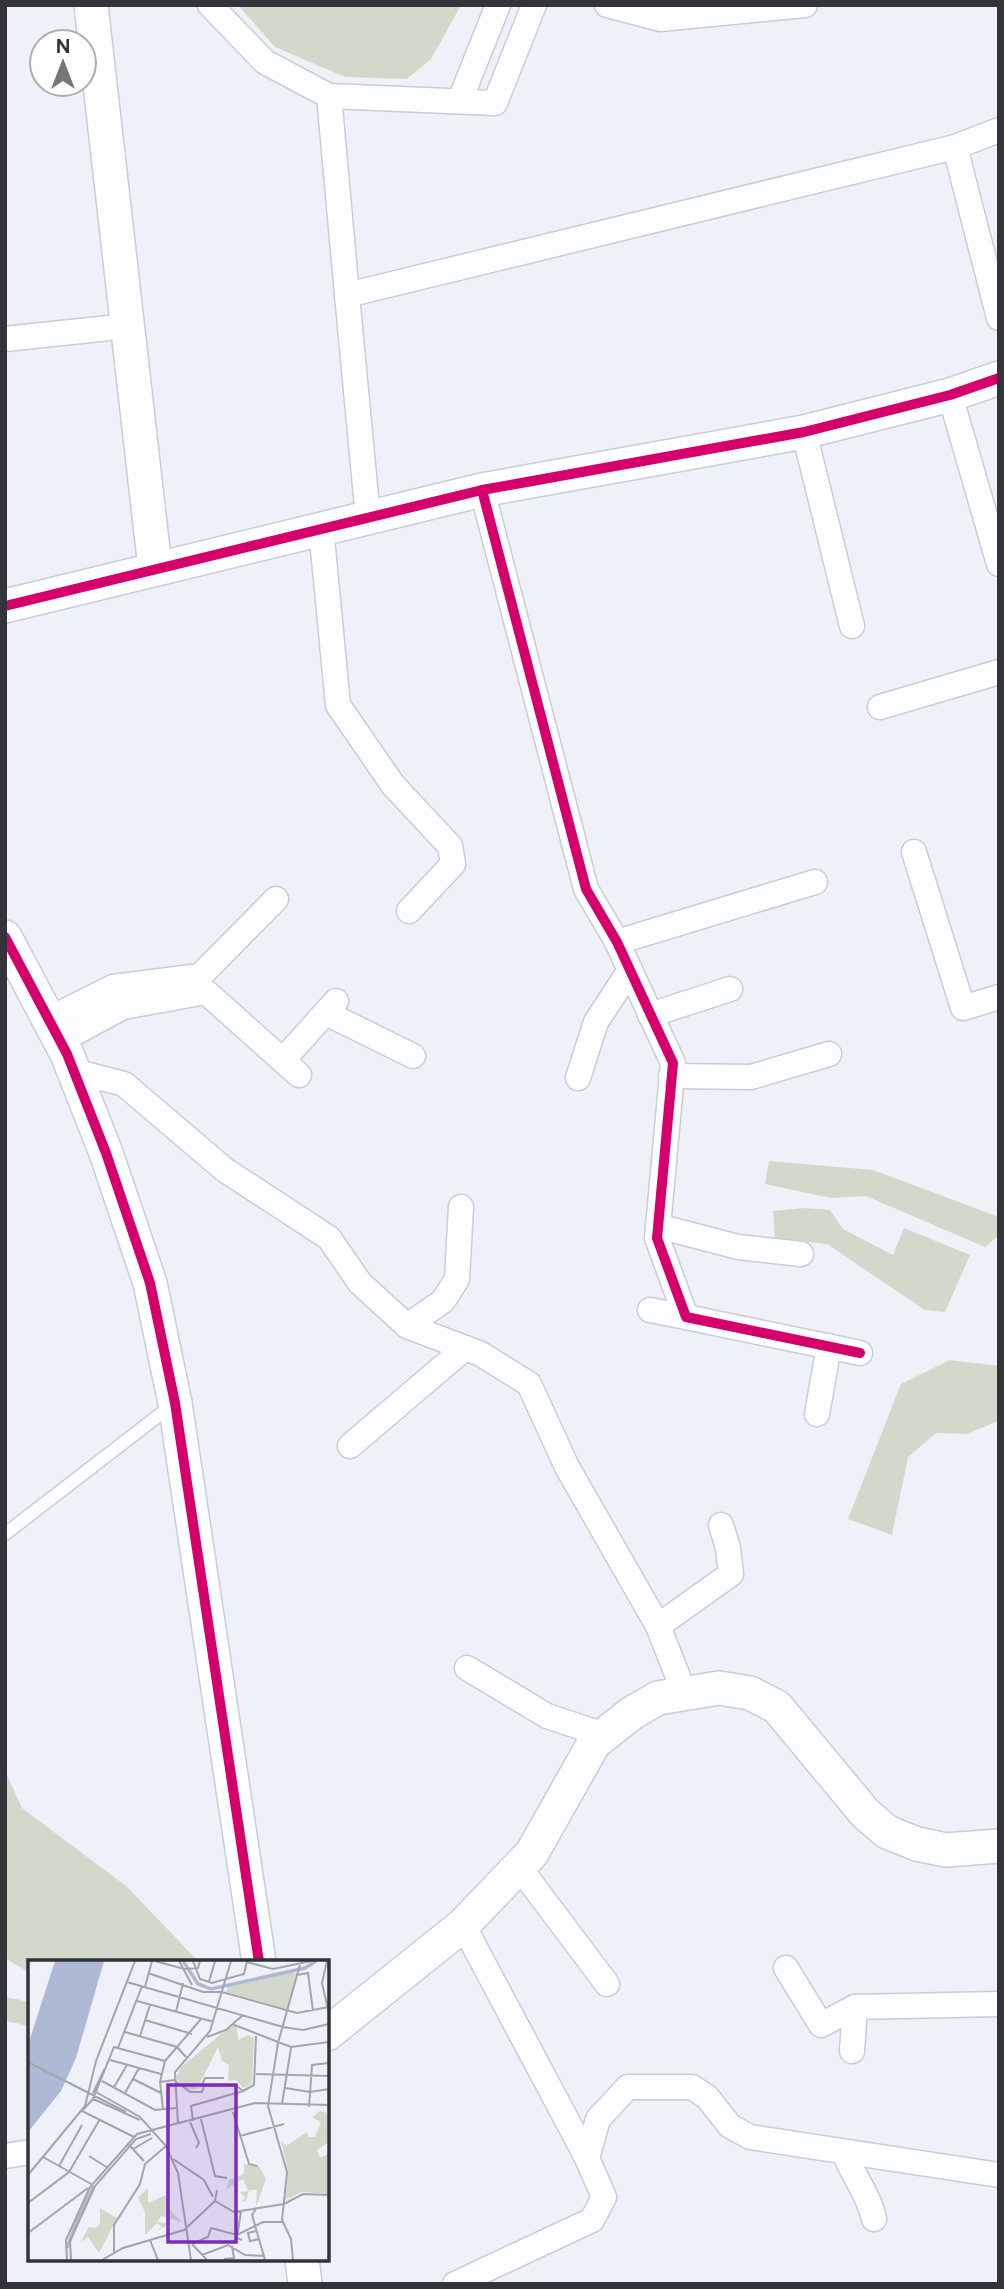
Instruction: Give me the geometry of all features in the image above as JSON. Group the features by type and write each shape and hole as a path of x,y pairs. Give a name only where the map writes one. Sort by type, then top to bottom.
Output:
{"street":[{"path":"91,5 155,568"},
{"path":"210,5 265,62 329,96 495,103 534,5"},
{"path":"460,100 498,5"},
{"path":"607,5 660,19 805,5"},
{"path":"329,96 368,518"},
{"path":"347,295 955,147 999,130"},
{"path":"955,147 999,317"},
{"path":"5,339 128,326"},
{"path":"5,606 482,490 804,432 950,395 999,378"},
{"path":"950,395 992,517 999,564"},
{"path":"804,432 852,626"},
{"path":"482,490 586,889 617,942 673,1063 657,1238 686,1317"},
{"path":"321,528 338,705 393,785 450,846 453,864 409,911"},
{"path":"880,707 999,672"},
{"path":"914,852 963,1008 999,997"},
{"path":"617,942 815,882"},
{"path":"55,1030 113,987 200,976 276,899"},
{"path":"5,937 74,1071 106,1153 150,1283 175,1403 259,1960"},
{"path":"578,1079 596,1022 630,970"},
{"path":"650,1015 730,989"},
{"path":"55,1030 123,1007 206,992 291,1068 331,1007 413,1056"},
{"path":"671,1076 751,1077 829,1054"},
{"path":"74,1071 124,1084 225,1170 329,1238 360,1283 407,1326 481,1354 529,1384 567,1467 658,1626 684,1692"},
{"path":"407,1326 443,1301 457,1279 461,1207"},
{"path":"658,1226 738,1247 801,1254"},
{"path":"650,1310 860,1353"},
{"path":"817,1414 829,1346"},
{"path":"350,1446 466,1348"},
{"path":"658,1626 731,1574 728,1548 721,1525"},
{"path":"467,1668 547,1716 604,1735"},
{"path":"329,2032 463,1925 533,1853 594,1743 632,1713 658,1698 719,1688 740,1691 777,1707 865,1813 887,1832 917,1844 946,1850 999,1846"},
{"path":"519,1867 607,1984"},
{"path":"455,2284 592,2220 604,2197 587,2158 463,1925"},
{"path":"786,1968 821,2025 855,2007 999,2004"},
{"path":"852,2051 855,2007"},
{"path":"587,2158 598,2119 628,2087 692,2087 707,2097 730,2126 750,2137 999,2175"},
{"path":"5,2156 28,2152"},
{"path":"844,2152 851,2172 871,2203 874,2219"},
{"path":"302,2261 305,2284"}],"lane":[{"path":"5,1534 175,1403"}],"green space":[{"path":"238,5 461,5 431,59 407,79 345,77 275,47"},
{"path":"769,1161 873,1170 999,1217 999,1235 985,1247 866,1196 831,1198 765,1184"},
{"path":"805,1208 830,1210 843,1229 893,1255 904,1228 970,1255 945,1312 925,1310 827,1244 775,1238 773,1211"},
{"path":"950,1360 999,1366 999,1421 966,1434 936,1433 908,1457 892,1535 848,1519 901,1384"},
{"path":"5,1771 22,1808 126,1886 197,1960 28,1960 28,1972 5,1958"},
{"path":"5,1997 28,2002 28,2026 5,2021"}],"cycle path":[{"path":"5,606 482,490 804,432 950,395 999,378"},
{"path":"482,490 586,889 617,942 673,1063 657,1238 686,1317 860,1353"},
{"path":"5,937 67,1054 106,1153 150,1283 175,1403 259,1960"}]}
